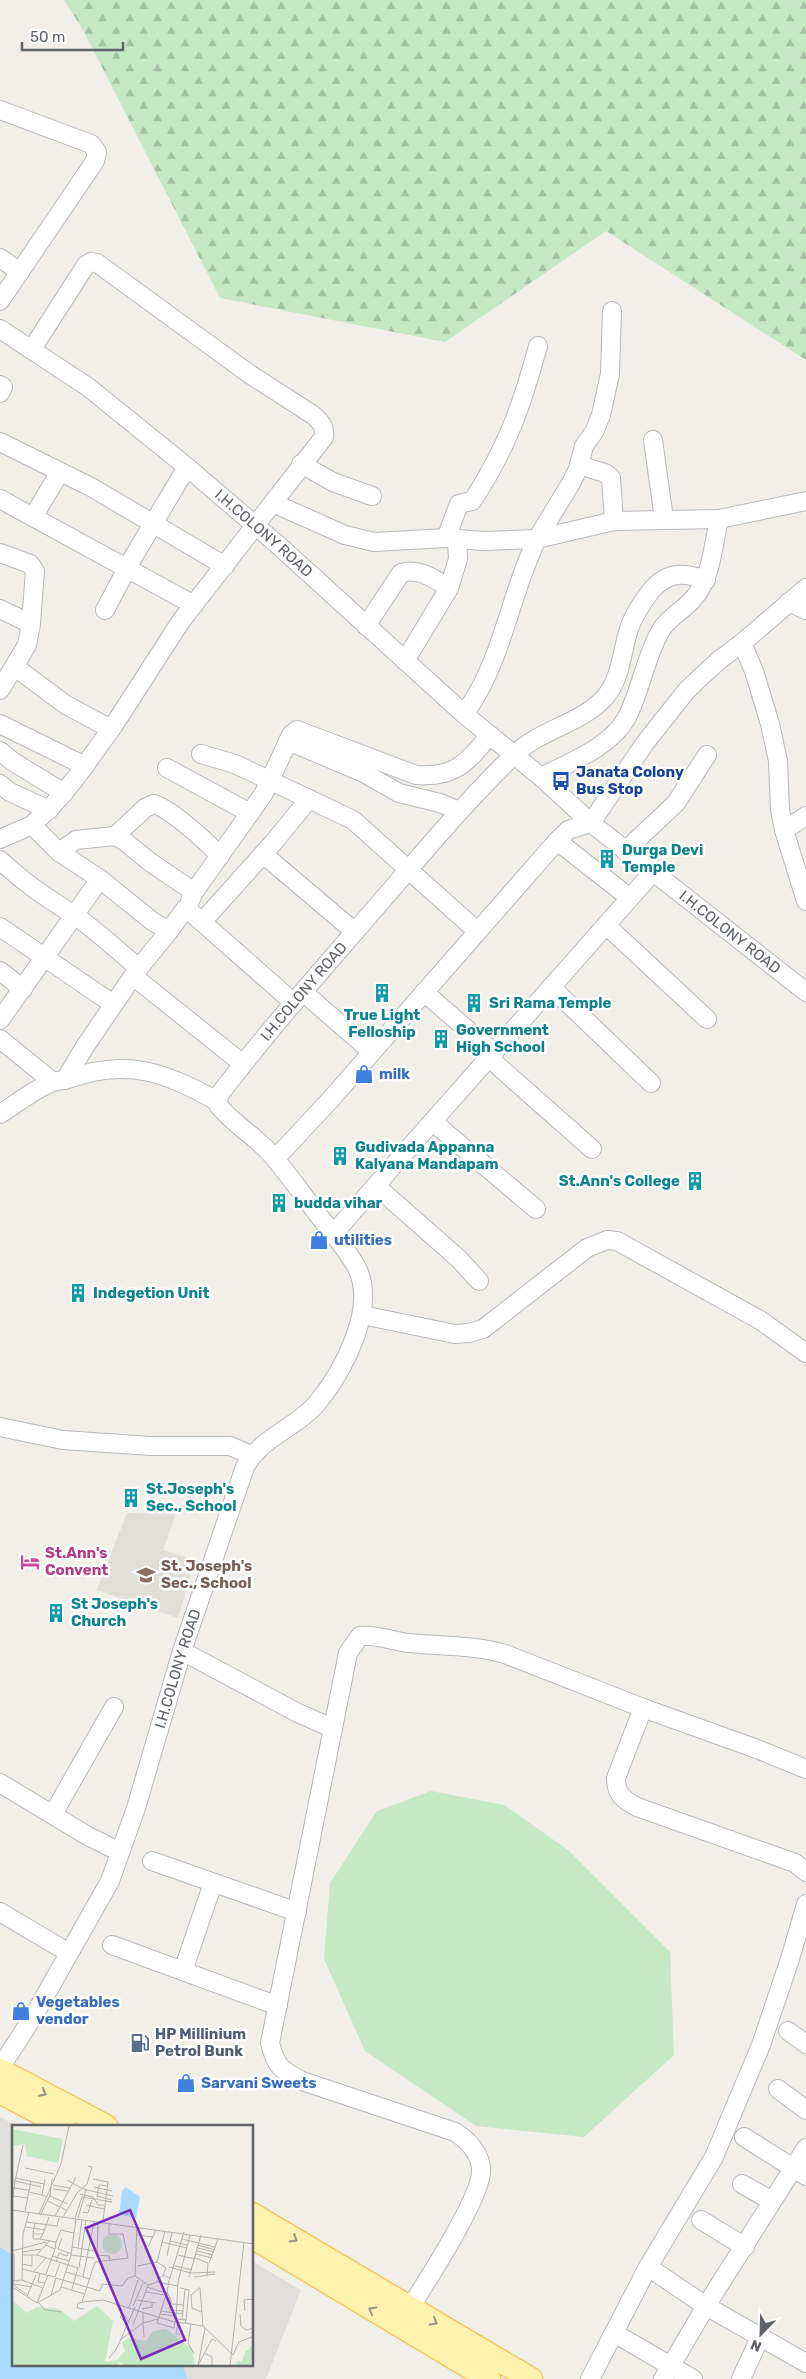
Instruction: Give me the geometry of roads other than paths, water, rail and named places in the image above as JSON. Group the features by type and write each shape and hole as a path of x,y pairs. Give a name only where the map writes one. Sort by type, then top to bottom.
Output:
{"main road":[{"path":"0,2069 104,2125"},
{"path":"0,2092 62,2125"},
{"path":"254,2215 404,2316 488,2379"},
{"path":"254,2238 531,2379"}],"street":[{"path":"0,110 91,144 97,152 94,161 0,300"},
{"path":"0,258 20,272"},
{"path":"0,839 32,825 64,793 111,729 153,661 255,525 273,504 301,464 324,437 321,423 313,415 248,373 97,263 91,262 86,265 32,349"},
{"path":"464,714 478,695 491,668 518,584 537,539 567,490 579,465 584,446 598,425 608,387 612,312"},
{"name":"I.H.COLONY ROAD","path":"0,329 88,387 187,467 255,525 464,714 541,777 591,823 806,992"},
{"path":"405,662 449,588 458,559 451,538 459,504 472,501 475,497 510,434 526,393 538,346"},
{"path":"0,385 3,387 0,393"},
{"path":"653,440 664,519"},
{"path":"0,442 91,487 225,566"},
{"path":"301,464 333,482 372,496"},
{"path":"579,465 605,472 611,478 614,521"},
{"path":"105,610 187,467"},
{"path":"33,516 60,472"},
{"path":"0,499 194,605"},
{"path":"273,504 345,536 366,541 384,542 451,538 484,541 537,539 614,521 719,519 806,501"},
{"path":"541,777 584,755 610,738 618,730 626,718 662,629 692,600 706,580 719,519"},
{"path":"0,553 34,567 31,624 27,645 0,690"},
{"path":"366,626 401,573 407,571 421,572 449,588"},
{"path":"514,754 539,735 581,715 606,696 614,683 633,619 658,583 677,574 688,574 706,580"},
{"path":"275,1159 331,1099 476,931 557,841 568,830 591,823 645,743 687,690 718,661 806,588"},
{"path":"789,602 806,610"},
{"path":"0,610 31,624"},
{"path":"742,643 754,671 772,734 778,761 780,810 784,830 806,901"},
{"path":"15,667 66,705 111,729"},
{"path":"0,724 85,766"},
{"path":"59,1081 136,972 186,908 194,892 250,813 269,782 294,732 297,730 416,775 427,776 447,774 462,766 490,735"},
{"path":"288,741 364,773 399,794 440,803 460,811"},
{"path":"0,751 12,761 64,793"},
{"path":"200,754 235,764 269,782 342,814 361,825 408,871 476,931"},
{"name":"I.H.COLONY ROAD","path":"0,2069 110,1881 136,1808 182,1651 239,1483 251,1455 266,1441 307,1413 318,1401 340,1367 362,1315 363,1292 356,1267 275,1159 220,1109 218,1101 243,1064 298,998 460,811 514,754"},
{"path":"625,851 676,803 707,755"},
{"path":"167,768 250,813"},
{"path":"0,784 10,792 49,810"},
{"path":"202,922 309,799"},
{"path":"115,836 145,808 154,804 160,806 192,830 220,856"},
{"path":"784,830 806,816"},
{"path":"32,825 59,852 100,878 152,921 169,931"},
{"path":"59,852 76,840 115,836 194,892"},
{"path":"557,841 630,898"},
{"path":"263,854 355,932"},
{"path":"0,860 44,897 75,916 190,1020 243,1064"},
{"path":"333,1234 653,872"},
{"path":"0,1020 100,878"},
{"path":"186,908 298,998 372,1052"},
{"path":"606,926 707,1019"},
{"path":"0,927 46,956 113,1004"},
{"path":"0,971 23,989"},
{"path":"550,988 651,1083"},
{"path":"424,992 592,1149"},
{"path":"0,1039 59,1081"},
{"path":"0,1114 59,1081 89,1072 124,1068 153,1072 177,1080 218,1101"},
{"path":"433,1122 536,1209"},
{"path":"376,1186 459,1259 478,1281"},
{"path":"362,1315 455,1334 469,1333 483,1328 496,1319 588,1248 607,1240 617,1241 760,1320 806,1353"},
{"path":"0,1427 63,1440 151,1446 230,1446 251,1455"},
{"path":"404,2316 437,2263 474,2196 478,2185 480,2164 471,2144 455,2132 302,2081 283,2072 274,2060 270,2043 348,1653 360,1636 369,1635 407,1643 489,1649 642,1708 757,1749 806,1770"},
{"path":"182,1651 298,1713 332,1728"},
{"path":"53,1814 114,1707"},
{"path":"642,1708 616,1778 616,1789 621,1798 637,1807 795,1863 806,1872"},
{"path":"0,1783 86,1835 120,1852"},
{"path":"152,1861 297,1912"},
{"path":"183,1971 213,1883"},
{"path":"590,2379 648,2267 714,2157 762,2045 806,1904"},
{"path":"0,1912 69,1952"},
{"path":"112,1946 278,2006"},
{"path":"788,2031 806,2044"},
{"path":"778,2088 806,2110"},
{"path":"744,2137 800,2171"},
{"path":"667,2373 706,2306 745,2247 772,2201 800,2171 806,2148"},
{"path":"742,2184 772,2201"},
{"path":"701,2220 745,2247"},
{"path":"648,2267 706,2306 761,2335 806,2363"},
{"path":"614,2333 667,2373 693,2379"},
{"path":"741,2379 761,2335"}],"water":[{"path":"0,2247 12,2255 12,2366 182,2366 187,2379 0,2379"}],"place":[{"name":"Janata Colony Bus Stop","path":"561,781"},
{"name":"Durga Devi Temple","path":"607,859"},
{"name":"True Light Felloship","path":"382,993"},
{"name":"Sri Rama Temple","path":"474,1003"},
{"name":"Government High School","path":"441,1039"},
{"name":"milk","path":"364,1074"},
{"name":"Gudivada Appanna Kalyana Mandapam","path":"340,1156"},
{"name":"St.Ann's College","path":"695,1181"},
{"name":"budda vihar","path":"279,1203"},
{"name":"utilities","path":"319,1240"},
{"name":"Indegetion Unit","path":"78,1293"},
{"name":"St.Joseph's Sec., School","path":"131,1498"},
{"name":"St.Ann's Convent","path":"30,1562"},
{"name":"St. Joseph's Sec., School","path":"146,1575"},
{"name":"St Joseph's Church","path":"56,1613"},
{"name":"Vegetables vendor","path":"21,2011"},
{"name":"HP Millinium Petrol Bunk","path":"140,2043"},
{"name":"Sarvani Sweets","path":"186,2083"}]}
